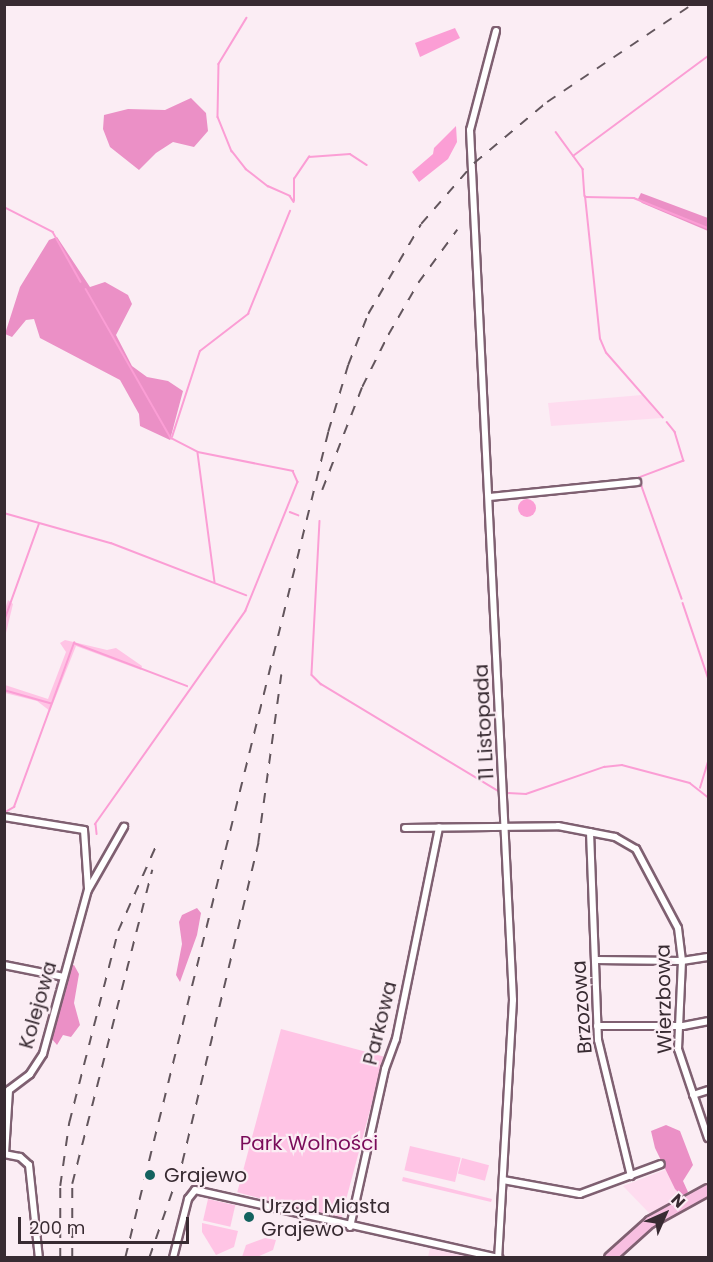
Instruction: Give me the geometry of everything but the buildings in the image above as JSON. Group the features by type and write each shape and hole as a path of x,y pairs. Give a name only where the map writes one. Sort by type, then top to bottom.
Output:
{"main road":[{"path":"610,1257 661,1215 708,1190"},
{"path":"618,1257 653,1226 708,1195"}],"street":[{"name":"11 Listopada","path":"496,31 470,130 490,497 513,1000 499,1257"},
{"path":"490,497 637,482"},
{"name":"Kolejowa","path":"4,817 86,832 88,890"},
{"name":"Wierzbowa","path":"405,828 549,825 590,831 623,840 640,853 678,928 682,961 677,1026 680,1059 708,1138"},
{"name":"Kolejowa","path":"5,1154 9,1090 30,1074 43,1054 88,890 123,827"},
{"name":"Parkowa","path":"350,1227 385,1069 394,1052 439,827"},
{"name":"Brzozowa","path":"590,831 597,1026 600,1050 631,1176"},
{"path":"596,960 682,961 708,957"},
{"path":"4,965 64,977"},
{"path":"597,1026 677,1026 708,1021"},
{"path":"693,1095 708,1090"},
{"path":"5,1154 20,1157 29,1165 39,1257"},
{"path":"503,1180 580,1194 661,1164"},
{"path":"173,1257 191,1192 499,1257"}],"shaded area":[{"path":"455,28 460,38 420,57 415,43"},
{"path":"191,98 206,113 208,131 194,147 173,142 156,153 139,170 110,147 103,129 104,115 128,109 165,110"},
{"path":"456,126 457,142 448,159 419,182 412,172 433,154 434,148"},
{"path":"641,193 708,218 708,231 642,203 638,199"},
{"path":"57,237 90,287 105,282 128,295 132,304 116,335 132,366 147,377 168,381 183,391 170,440 140,426 139,414 120,380 40,338 34,319 26,320 12,337 5,334 20,287 49,240"},
{"path":"642,395 662,418 551,426 548,403"},
{"path":"527,499 533,502 536,508 533,514 527,517 521,514 518,508 521,502"},
{"path":"197,908 201,913 197,935 180,982 176,975 182,944 179,922 182,915"},
{"path":"74,965 79,974 74,1003 80,1025 71,1037 63,1035 57,1045 51,1038 52,1028 70,966"},
{"path":"666,1125 680,1131 693,1165 683,1181 688,1192 683,1197 675,1189 655,1148 651,1131"},
{"path":"667,1169 683,1195 651,1215 623,1186"},
{"path":"430,1248 473,1257 428,1257"}],"green space":[{"path":"8,600 13,604 5,637 5,609"},
{"path":"65,640 107,650 116,648 142,666 141,670 76,646 50,711 37,701 5,693 5,685 48,699 66,652 60,643"},
{"name":"Park Wolności","path":"281,1029 384,1057 341,1220 237,1192"},
{"path":"410,1146 461,1158 455,1182 404,1170"},
{"path":"462,1158 489,1165 485,1181 458,1173"},
{"path":"403,1177 492,1199 491,1202 402,1181"},
{"path":"208,1199 235,1205 230,1227 203,1220"},
{"path":"202,1223 238,1231 234,1247 216,1255 202,1232"},
{"path":"265,1238 276,1240 273,1250 257,1257 242,1257 246,1245"}],"waterway":[{"path":"247,18 219,64 218,117 232,151 246,169 268,186 290,196 294,202"},
{"path":"573,156 708,56"},
{"path":"556,132 583,169 585,196"},
{"path":"294,201 294,179 309,157 350,154 367,165"},
{"path":"663,418 606,353 600,339 585,197 634,198 708,228"},
{"path":"4,207 53,232 81,282"},
{"path":"172,437 200,351 248,314 290,211"},
{"path":"86,289 171,438 198,452 293,471 298,482 246,611 96,824 97,834"},
{"path":"667,422 675,432 684,461 639,478 682,599"},
{"path":"198,453 215,582"},
{"path":"290,512 298,515"},
{"path":"4,513 111,543 246,595"},
{"path":"320,521 312,675 321,684 500,792"},
{"path":"4,621 39,524"},
{"path":"683,603 708,677"},
{"path":"4,813 14,807 74,643 187,686"},
{"path":"4,690 50,703"},
{"path":"700,788 708,762"},
{"path":"507,793 526,794 604,767 622,765 690,783 708,797"}],"railway":[{"path":"125,1258 328,432 348,365 368,314 421,224 474,163 547,102 693,4"},
{"path":"322,490 362,387 388,335 418,283 457,230"},
{"path":"149,1258 182,1163 258,843 281,675"},
{"path":"60,1258 60,1186 69,1123 118,931 155,848"},
{"path":"72,1258 72,1184 152,870"}],"place":[{"name":"Grajewo","path":"150,1175"},
{"name":"Urząd Miasta Grajewo","path":"249,1217"}]}
